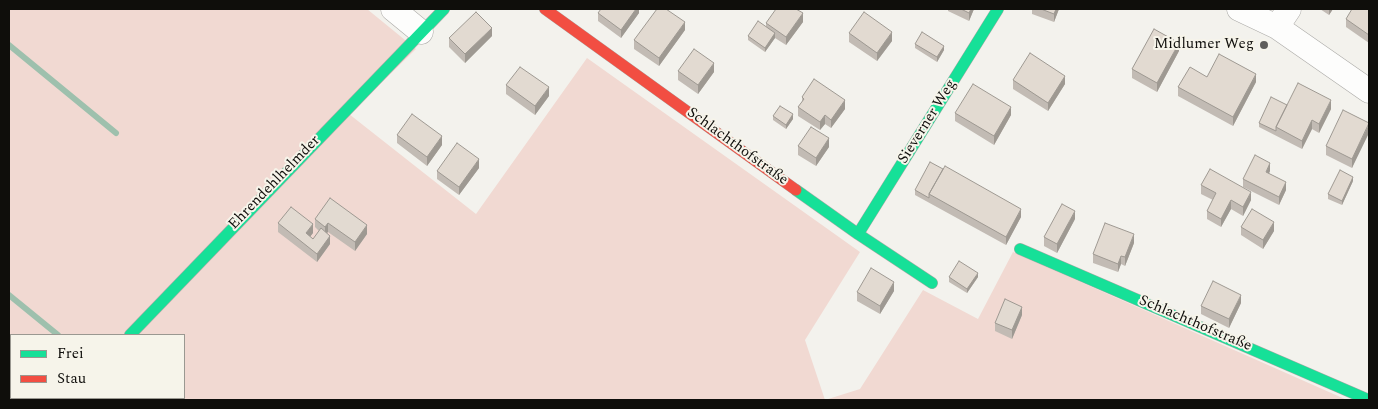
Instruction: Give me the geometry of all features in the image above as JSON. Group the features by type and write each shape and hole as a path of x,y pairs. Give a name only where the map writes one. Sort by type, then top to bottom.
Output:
{"street":[{"path":"393,9 421,32"},
{"name":"Ehrendehlhelmder","path":"131,334 444,9"},
{"name":"Schlachthofstraße","path":"545,9 858,234 932,283"},
{"name":"Sieverner Weg","path":"858,234 998,9"},
{"path":"1239,9 1283,18 1369,91"},
{"name":"Schlachthofstraße","path":"1020,248 1369,400"}],"shaded area":[{"path":"9,9 367,9 416,49 349,114 476,214 587,58 860,252 805,340 825,400 9,400"},
{"path":"1013,252 1347,400 825,400 860,389 923,290 978,319"}],"building":[{"path":"601,9 636,9 621,30 598,13"},
{"path":"657,9 666,9 685,22 659,58 634,40"},
{"path":"776,9 796,9 803,13 786,37 766,23"},
{"path":"961,9 971,9 969,13"},
{"path":"1041,9 1056,9 1054,14"},
{"path":"1352,9 1369,9 1369,35 1346,19"},
{"path":"476,12 492,28 465,54 449,38"},
{"path":"864,12 892,32 877,53 849,33"},
{"path":"758,21 775,33 765,48 748,36"},
{"path":"1154,29 1179,43 1157,83 1132,69"},
{"path":"922,32 944,46 937,57 915,44"},
{"path":"694,49 714,63 698,85 678,71"},
{"path":"1030,53 1065,76 1048,103 1013,80"},
{"path":"1219,54 1256,74 1233,117 1178,87 1190,67 1207,77"},
{"path":"520,67 549,87 535,106 506,85"},
{"path":"814,79 845,100 831,120 825,115 820,122 798,107"},
{"path":"1298,83 1331,100 1319,124 1312,120 1302,141 1276,127"},
{"path":"973,84 1011,107 994,136 955,113"},
{"path":"1271,97 1287,105 1276,127 1276,131 1259,123"},
{"path":"780,106 793,114 786,125 773,116"},
{"path":"1343,110 1369,123 1352,159 1326,146"},
{"path":"412,114 442,136 427,157 397,135"},
{"path":"811,127 829,138 816,158 798,146"},
{"path":"457,143 479,159 459,187 437,171"},
{"path":"1255,155 1270,163 1266,172 1286,182 1279,197 1243,179"},
{"path":"930,162 943,169 929,194 929,198 915,190"},
{"path":"945,166 1021,209 1006,237 929,194"},
{"path":"1210,169 1251,192 1243,207 1231,200 1221,219 1207,211 1216,193 1201,185"},
{"path":"1340,170 1353,177 1342,201 1328,194"},
{"path":"330,198 367,225 355,242 328,223 325,227 315,219"},
{"path":"1062,204 1075,211 1057,244 1044,237"},
{"path":"291,207 313,224 306,233 313,239 321,228 330,236 317,254 278,223"},
{"path":"1252,209 1274,222 1263,240 1241,227"},
{"path":"1105,223 1134,234 1125,257 1121,256 1118,264 1093,254"},
{"path":"959,261 978,273 967,289 949,277"},
{"path":"871,268 894,282 880,306 857,292"},
{"path":"1213,281 1241,295 1229,319 1201,306"},
{"path":"1005,299 1022,307 1012,330 995,323"}],"waterway":[{"path":"9,45 116,133"},
{"path":"9,295 57,334"}],"traffic: fast":[{"path":"131,334 444,9"},
{"path":"858,234 998,9"},
{"path":"796,190 932,283"},
{"path":"1020,249 1369,400"}],"traffic: jam":[{"path":"545,9 796,190"}],"place":[{"name":"Midlumer Weg","path":"1264,45"}]}
